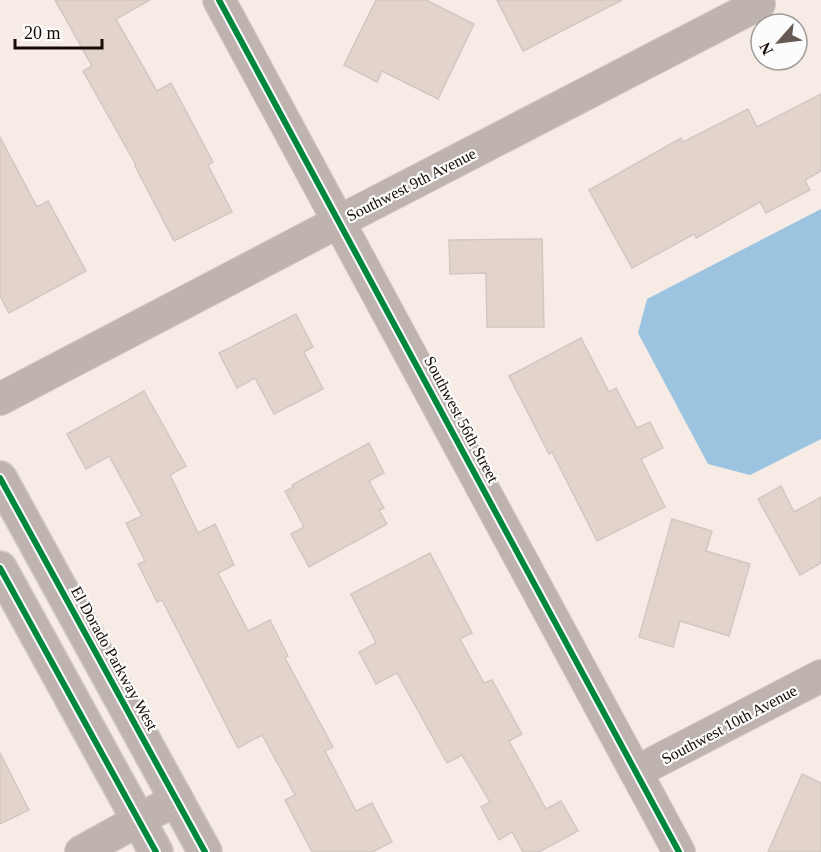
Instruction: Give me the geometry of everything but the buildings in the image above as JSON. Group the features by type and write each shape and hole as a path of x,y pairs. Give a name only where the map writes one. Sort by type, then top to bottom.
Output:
{"street":[{"name":"Southwest 56th Street","path":"219,0 679,852"},
{"name":"Southwest 9th Avenue","path":"0,399 759,4"},
{"name":"El Dorado Parkway West","path":"0,478 206,852"},
{"path":"0,568 156,852"},
{"name":"Southwest 10th Avenue","path":"636,772 821,676"},
{"path":"81,852 177,799"}],"water":[{"path":"821,209 821,439 750,475 708,464 638,333 647,299"}],"cycle path":[{"path":"219,0 679,852"},
{"path":"0,478 205,852"},
{"path":"0,568 156,852"}]}
